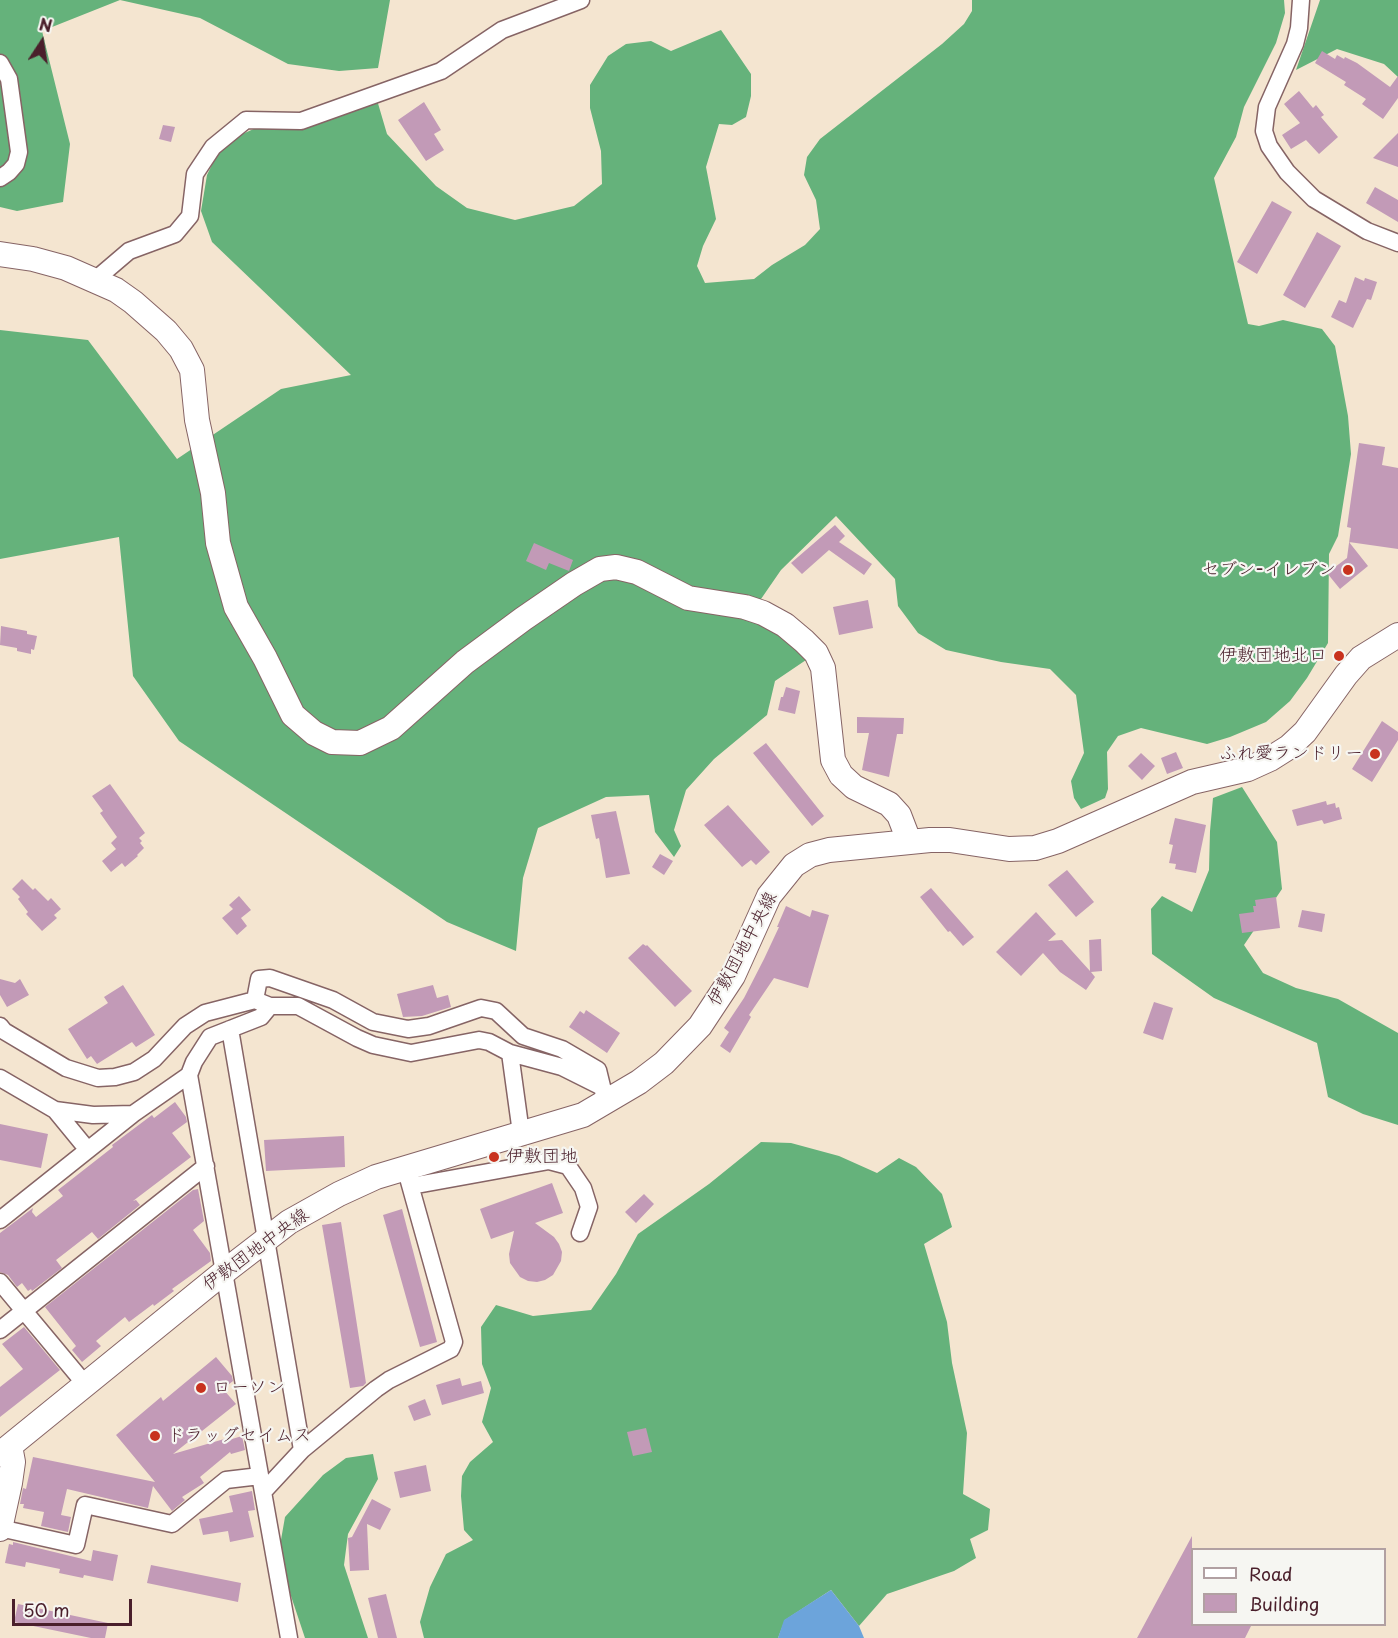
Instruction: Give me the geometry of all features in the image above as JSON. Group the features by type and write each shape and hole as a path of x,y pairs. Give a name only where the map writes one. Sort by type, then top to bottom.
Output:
{"street":[{"path":"95,280 129,251 175,234 190,216 195,174 213,147 246,120 301,121 441,71 502,30 581,0"},
{"path":"1301,0 1299,28 1294,44 1267,107 1264,131 1269,146 1287,172 1314,199 1367,231 1398,243"},
{"path":"0,63 9,79 19,152 16,164 0,178"},
{"path":"0,254 33,259 66,268 95,280 133,302 166,331 181,349 192,370 197,420 213,493 218,543 236,607 265,658 293,715 314,733 332,742 360,743 391,728 465,662 523,619 600,569 616,567 638,572 688,598 745,607 763,613 785,625 804,641 816,653 823,668 833,760 841,775 854,787 888,804 899,815 909,841"},
{"name":"伊敷団地中央線","path":"5,1450 289,1222 339,1194 408,1177 521,1133 583,1115 604,1095 664,1063 700,1026 733,976 770,896 794,865 810,855 830,850 909,841 950,840 1009,849 1035,848 1088,830 1161,794 1192,782 1248,769 1270,759 1289,747 1305,732 1361,658 1398,635"},
{"path":"289,1638 189,1075 194,1062 210,1037 261,1017 259,979 270,978 333,1000 373,1022 408,1029 429,1026 481,1008 496,1011 523,1036 562,1049 598,1070 604,1095"},
{"path":"0,1026 4,1031 66,1068 98,1078 115,1077 134,1072 154,1059 185,1026 205,1013 262,1003 297,1006 373,1045 411,1053 479,1040 489,1042 510,1053 562,1067 604,1095"},
{"path":"231,1029 302,1450"},
{"path":"510,1053 521,1133"},
{"path":"0,1220 87,1149 189,1075"},
{"path":"0,1078 55,1110 87,1149"},
{"path":"55,1110 93,1114 133,1114"},
{"path":"5,1450 12,1462 0,1528 76,1545 85,1505 172,1524 226,1480 262,1484 376,1389 389,1380 451,1349 454,1342 408,1177 549,1161 568,1166 583,1188 589,1207 579,1233"},
{"path":"0,1330 206,1166"},
{"path":"0,1282 85,1384"}],"green space":[{"path":"0,0 120,0 42,31 70,144 63,202 17,211 0,207"},
{"path":"120,0 390,0 378,68 339,71 288,64 200,18"},
{"path":"972,0 1284,0 1285,13 1276,43 1244,107 1236,137 1214,178 1248,324 1259,326 1283,320 1322,329 1335,346 1348,416 1351,454 1338,536 1329,554 1328,643 1290,701 1266,722 1207,744 1141,728 1118,736 1107,752 1108,789 1105,798 1081,809 1074,798 1071,781 1084,753 1076,695 1050,669 1001,662 946,650 918,633 898,606 895,579 836,516 781,570 761,599 759,622 800,650 806,660 775,681 767,715 714,759 686,790 674,830 681,846 674,857 655,832 649,795 606,797 538,828 523,878 516,951 447,922 179,741 133,676 119,537 0,559 0,330 88,340 177,459 281,389 351,375 212,242 201,211 207,175 218,152 231,139 256,128 307,128 377,100 387,134 436,186 467,208 515,220 574,206 602,184 601,151 590,108 590,85 608,56 626,44 651,41 671,51 721,30 751,74 751,96 746,117 732,125 719,124 706,167 716,219 703,246 697,266 705,283 754,279 805,245 820,229 816,200 804,175 807,157 820,139 942,44 964,24 972,11"},
{"path":"1320,0 1398,0 1398,77 1384,64 1337,49 1296,70"},
{"path":"1242,787 1277,842 1282,889 1244,945 1263,973 1296,988 1338,999 1398,1033 1398,1125 1363,1114 1328,1097 1317,1043 1214,998 1152,954 1151,909 1162,896 1192,912 1209,870 1213,798"},
{"path":"761,1142 791,1143 839,1156 877,1173 899,1158 916,1167 942,1194 952,1227 924,1244 947,1322 952,1363 967,1433 963,1494 990,1509 988,1530 970,1539 976,1558 954,1571 887,1594 859,1626 831,1590 785,1620 778,1638 424,1638 420,1622 430,1587 446,1554 473,1540 464,1530 462,1476 470,1462 493,1442 482,1422 491,1388 482,1364 481,1327 496,1305 533,1316 591,1310 616,1274 638,1234 709,1184"},
{"path":"373,1454 378,1479 348,1534 344,1565 368,1638 305,1638 278,1557 285,1517 323,1475 346,1458"}],"water":[{"path":"831,1590 859,1626 864,1638 778,1638 784,1620"}],"building":[{"path":"1322,51 1335,59 1337,55 1357,63 1390,87 1398,76 1398,98 1383,119 1362,104 1366,99 1344,85 1346,82 1315,63"},
{"path":"1299,91 1313,108 1316,105 1324,115 1321,117 1338,137 1319,154 1306,140 1291,149 1282,135 1300,123 1284,104"},
{"path":"424,102 441,130 434,134 444,150 426,161 398,120"},
{"path":"163,125 175,127 171,142 159,139"},
{"path":"1398,133 1398,167 1373,158"},
{"path":"1375,187 1398,200 1398,222 1366,203"},
{"path":"1272,201 1292,212 1257,274 1237,262"},
{"path":"1317,232 1341,246 1305,308 1283,295"},
{"path":"1355,277 1364,281 1365,278 1377,282 1371,300 1367,299 1353,328 1331,317 1339,300 1346,303"},
{"path":"1359,443 1385,447 1382,465 1398,468 1398,549 1349,542 1351,528 1347,527"},
{"path":"835,525 845,536 839,542 872,564 864,575 829,550 802,574 791,563"},
{"name":"セブン-イレブン","path":"1349,542 1368,566 1340,589 1327,573 1347,558"},
{"path":"534,543 573,560 569,571 549,563 546,570 526,561"},
{"path":"868,600 873,628 839,635 833,607"},
{"path":"1,626 27,631 27,634 37,636 31,654 17,651 17,648 0,645"},
{"path":"786,687 800,691 795,714 778,710"},
{"path":"857,717 904,718 903,734 897,734 889,777 862,770 869,733 857,733"},
{"name":"ふれ愛ランドリー","path":"1382,721 1398,732 1398,740 1372,782 1352,769"},
{"path":"766,743 824,816 812,826 753,753"},
{"path":"1176,752 1183,768 1167,774 1161,758"},
{"path":"1141,753 1155,766 1142,780 1128,766"},
{"path":"110,784 145,833 139,838 144,848 138,856 125,867 122,863 111,872 102,861 116,849 111,843 117,837 100,813 103,811 92,796"},
{"path":"1326,801 1327,805 1335,803 1336,808 1339,807 1342,819 1324,824 1322,820 1297,826 1292,810"},
{"path":"728,805 770,852 756,865 751,860 742,867 704,825"},
{"path":"616,811 630,874 606,878 599,838 596,839 591,815"},
{"path":"1175,818 1206,825 1196,873 1175,869 1176,864 1169,863 1173,845 1169,844"},
{"path":"660,854 673,861 664,875 652,867"},
{"path":"1067,870 1094,902 1076,917 1048,885"},
{"path":"22,879 48,901 51,898 61,909 54,915 57,918 42,931 26,914 28,912 18,899 20,897 12,889"},
{"path":"931,888 974,937 963,946 950,931 948,932 920,897"},
{"path":"239,896 251,910 241,918 247,926 237,935 222,918 233,909 229,905"},
{"path":"1276,897 1280,928 1242,933 1239,914 1254,912 1255,900"},
{"path":"786,906 810,917 812,910 829,915 808,988 774,978 749,1015 751,1017 730,1053 720,1046 729,1032 724,1028 744,998 764,959"},
{"path":"1302,910 1325,914 1322,932 1298,927"},
{"path":"1036,912 1056,934 1048,941 1062,940 1090,971 1089,940 1101,939 1102,971 1091,972 1095,977 1086,990 1060,972 1043,953 1021,976 996,952"},
{"path":"643,944 647,945 692,991 675,1007 628,958"},
{"path":"0,979 15,983 20,979 29,995 7,1007 0,995"},
{"path":"123,985 155,1035 136,1047 132,1042 97,1064 91,1056 87,1059 68,1029 108,1003 104,997"},
{"path":"433,985 437,998 448,995 451,1007 422,1016 403,1017 397,994"},
{"path":"1154,1002 1173,1008 1163,1040 1143,1033"},
{"path":"586,1010 620,1033 607,1053 569,1027 580,1011 584,1014"},
{"path":"175,1102 187,1122 172,1133 191,1157 133,1201 136,1200 140,1205 98,1239 92,1232 56,1260 62,1268 32,1291 31,1289 28,1291 22,1283 17,1287 8,1275 0,1272 0,1233 33,1208 32,1212 36,1217 63,1196 58,1190 113,1147 112,1145 152,1115 154,1118"},
{"path":"0,1124 48,1134 41,1168 0,1160"},
{"path":"344,1136 345,1167 266,1171 264,1140"},
{"path":"552,1183 563,1213 535,1223 554,1237 559,1244 562,1252 561,1261 553,1275 545,1280 528,1281 520,1277 510,1263 509,1254 514,1231 491,1239 480,1209"},
{"path":"198,1189 204,1221 193,1230 210,1253 211,1261 172,1289 174,1291 154,1306 153,1304 129,1322 125,1317 96,1341 101,1346 82,1362 72,1350 76,1346 45,1307 193,1190"},
{"path":"644,1194 654,1204 636,1223 625,1212"},
{"path":"402,1209 437,1342 420,1347 383,1215"},
{"path":"341,1222 366,1383 363,1386 350,1388 322,1225"},
{"path":"24,1327 60,1370 0,1417 0,1387 23,1369 2,1344"},
{"path":"216,1357 232,1376 233,1381 223,1389 236,1404 173,1454 231,1437 232,1439 242,1436 245,1450 231,1454 230,1452 200,1477 204,1483 182,1497 185,1500 172,1511 153,1486 148,1508 67,1489 61,1515 71,1517 68,1532 41,1526 44,1512 23,1508 24,1504 20,1504 23,1488 26,1489 33,1457 155,1482 116,1435 161,1397 163,1401"},
{"path":"460,1378 462,1386 481,1381 484,1393 442,1405 436,1385"},
{"path":"425,1399 431,1415 414,1421 408,1406"},
{"path":"646,1428 652,1452 633,1456 627,1432"},
{"path":"426,1465 431,1491 400,1498 394,1472"},
{"path":"252,1491 255,1510 248,1511 254,1537 230,1542 228,1531 203,1535 199,1519 233,1512 229,1496"},
{"path":"372,1499 391,1509 380,1530 367,1524 369,1570 350,1571 348,1538 352,1537"},
{"path":"1192,1536 1191,1626 1251,1626 1245,1638 1137,1638"},
{"path":"13,1542 91,1561 93,1550 118,1555 113,1581 59,1573 60,1569 26,1562 25,1567 5,1563 9,1544 13,1545"},
{"path":"151,1565 241,1583 238,1602 147,1583"},
{"path":"386,1594 397,1638 378,1638 368,1598"},
{"path":"18,1604 108,1623 105,1638 91,1638 14,1622"}],"place":[{"name":"セブン-イレブン","path":"1348,570"},
{"name":"伊敷団地北口","path":"1339,656"},
{"name":"ふれ愛ランドリー","path":"1375,754"},
{"name":"伊敷団地","path":"494,1157"},
{"name":"ローソン","path":"201,1388"},
{"name":"ドラッグセイムス","path":"155,1436"}]}
